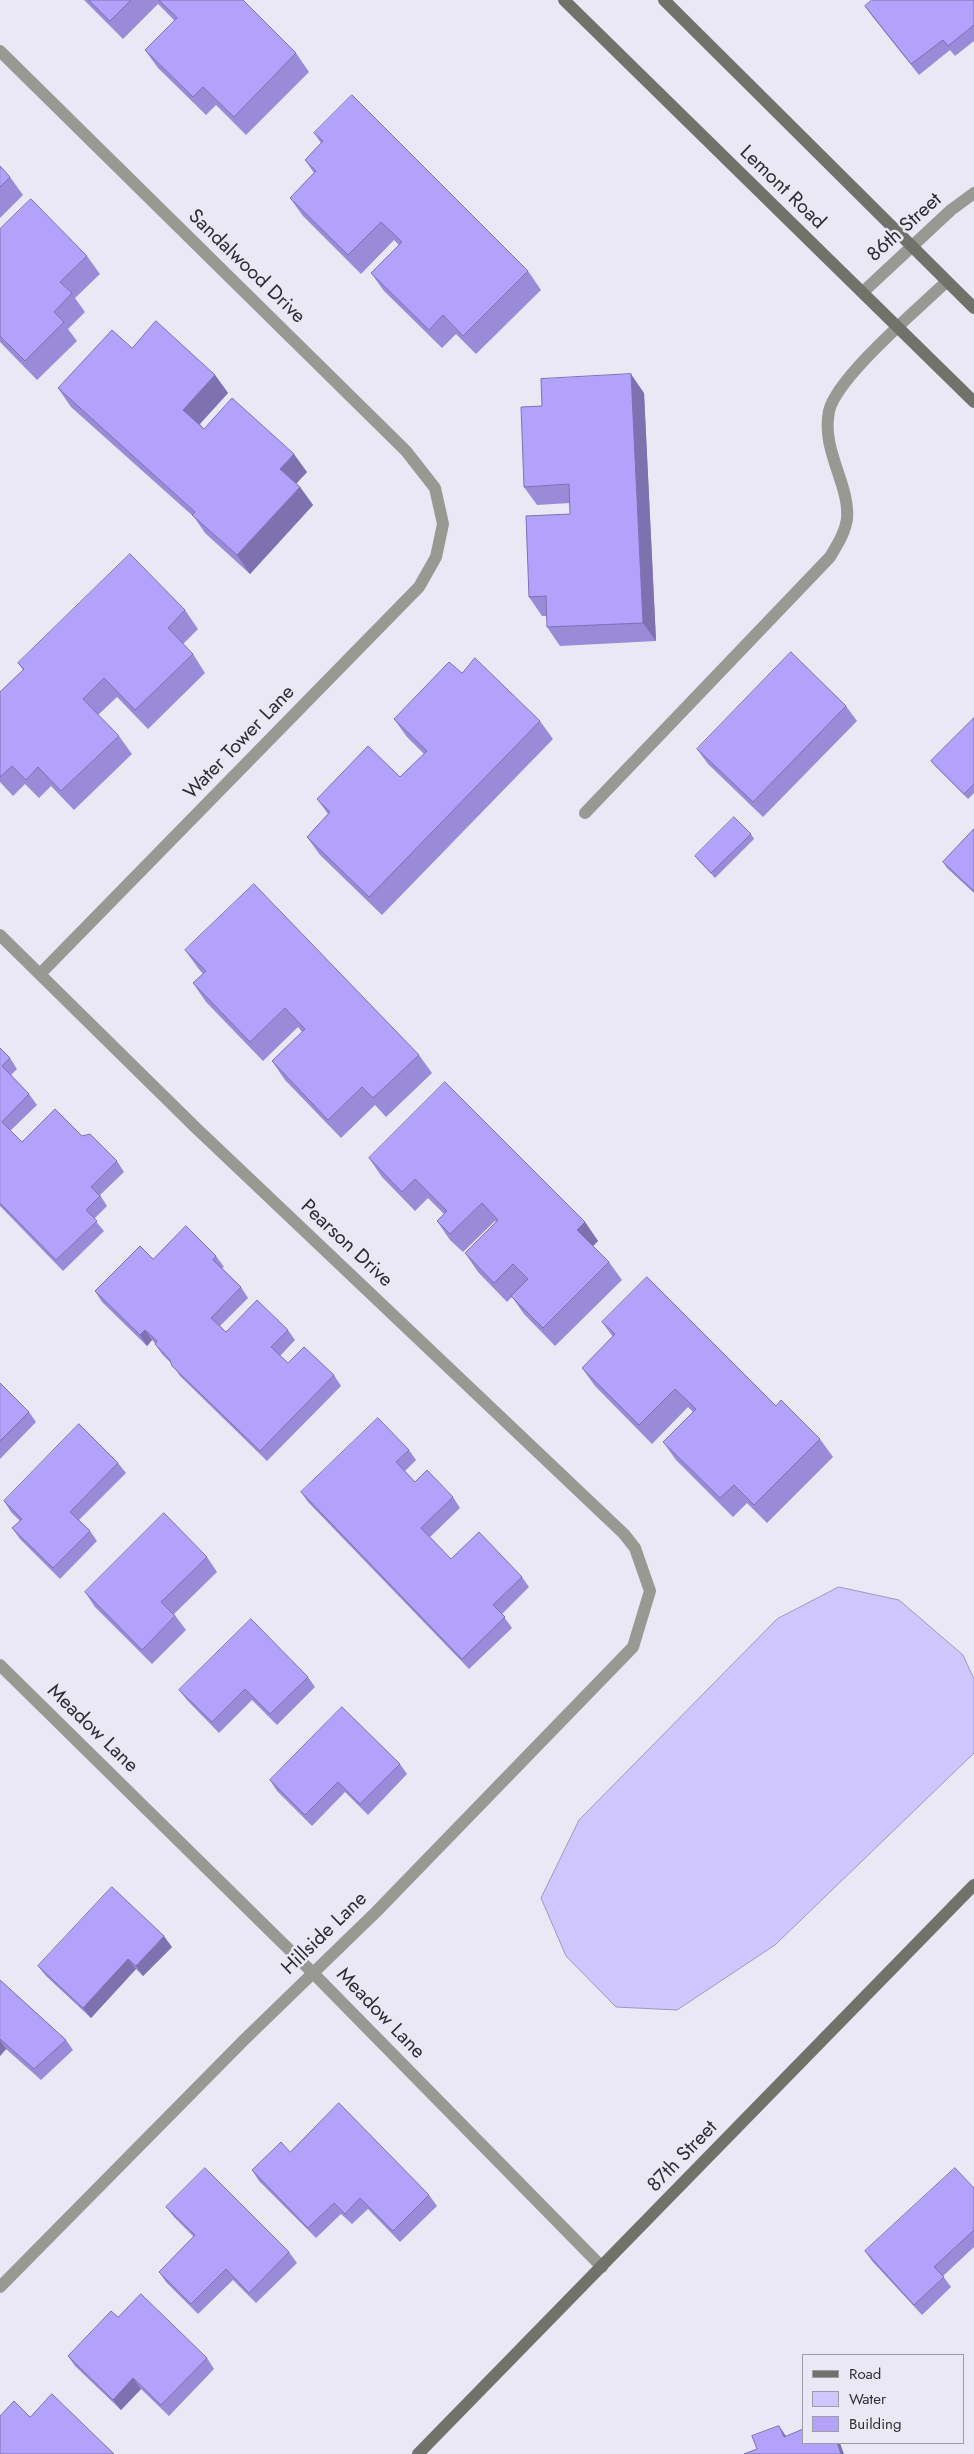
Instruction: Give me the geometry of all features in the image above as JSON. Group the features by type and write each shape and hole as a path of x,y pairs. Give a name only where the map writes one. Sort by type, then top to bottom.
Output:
{"main road":[{"name":"Lemont Road","path":"564,0 974,402"},
{"path":"664,0 974,308"},
{"name":"87th Street","path":"418,2454 974,1885"}],"street":[{"name":"Sandalwood Drive","path":"0,51 406,451 435,488 444,524"},
{"name":"86th Street","path":"863,292 911,247 974,193"},
{"path":"585,813 830,557 842,537 847,518 845,500 830,451 828,428 830,410 836,392 851,374 946,282"},
{"name":"Water Tower Lane","path":"40,974 419,587 436,557 444,524"},
{"name":"Pearson Drive","path":"0,935 194,1127 624,1534 635,1548 650,1591"},
{"name":"Hillside Lane","path":"0,2287 244,2040 376,1912 633,1647 650,1591"},
{"name":"Meadow Lane","path":"0,1665 313,1972 602,2267"}],"water":[{"path":"839,1587 899,1600 963,1655 974,1679 974,1753 775,1945 677,2010 616,2007 566,1956 541,1898 579,1820 777,1619"}],"building":[{"path":"89,0 131,0 110,21"},
{"path":"159,0 243,0 296,53 234,117 203,87 193,97 145,50 177,18"},
{"path":"872,0 974,0 974,25 948,46 943,40 911,64 865,6"},
{"path":"352,95 528,271 463,336 443,315 429,330 371,273 402,242 381,222 348,255 290,198 316,171 305,160 323,141 314,133"},
{"path":"0,166 10,177 0,187"},
{"path":"31,199 87,256 60,282 72,293 54,312 64,322 25,361 0,336 0,229"},
{"path":"156,321 215,375 183,410 204,429 232,398 294,454 280,469 300,487 237,555 192,515 195,512 58,388 112,330 132,348"},
{"path":"631,374 643,623 547,627 546,596 529,597 526,516 570,514 569,484 524,487 521,407 542,406 541,379"},
{"path":"130,554 185,610 168,628 193,654 135,710 104,678 83,699 119,736 61,791 38,767 26,780 12,766 0,777 0,692 24,669 18,663"},
{"path":"791,652 846,706 753,802 697,749"},
{"path":"475,658 540,721 369,897 307,837 330,812 317,799 368,746 400,777 427,751 394,719 449,662 462,673"},
{"path":"974,718 974,784 964,794 931,761"},
{"path":"734,817 751,834 711,873 695,856"},
{"path":"974,829 974,891 943,862"},
{"path":"254,884 419,1055 373,1098 362,1087 328,1120 272,1061 305,1029 285,1008 250,1042 193,983 206,971 185,950"},
{"path":"0,1048 10,1058 2,1066 29,1094 2,1122 22,1142 55,1109 82,1136 90,1134 117,1161 91,1187 100,1196 86,1210 97,1221 56,1260 0,1203"},
{"path":"445,1082 585,1222 577,1230 609,1262 543,1328 511,1296 528,1279 513,1264 494,1283 465,1253 498,1220 482,1203 450,1234 437,1221 447,1211 415,1179 402,1192 369,1158"},
{"path":"186,1226 216,1256 213,1260 241,1287 211,1318 226,1332 257,1300 288,1330 271,1347 288,1363 304,1347 334,1375 260,1451 172,1366 170,1360 155,1344 157,1341 145,1330 140,1335 95,1291 140,1246 153,1259"},
{"path":"647,1277 776,1406 781,1400 820,1439 754,1505 734,1485 720,1498 663,1442 696,1409 675,1389 639,1425 582,1368 615,1334 602,1322"},
{"path":"0,1383 29,1412 0,1441"},
{"path":"378,1418 409,1450 396,1462 415,1482 427,1470 453,1497 421,1528 451,1559 479,1532 522,1577 493,1605 505,1617 462,1659 301,1492"},
{"path":"79,1424 118,1463 70,1512 90,1531 53,1568 12,1528 22,1519 4,1501"},
{"path":"164,1513 207,1557 161,1602 175,1616 142,1650 85,1592"},
{"path":"251,1619 308,1677 270,1714 245,1689 212,1722 179,1690"},
{"path":"342,1707 400,1764 360,1804 338,1782 305,1815 270,1780"},
{"path":"112,1887 164,1936 136,1966 128,1959 83,2008 38,1966"},
{"path":"0,1980 66,2040 34,2069 0,2039"},
{"path":"339,2103 429,2195 393,2231 360,2198 345,2214 334,2203 308,2228 252,2170 281,2142 290,2152"},
{"path":"205,2168 289,2252 249,2293 226,2269 191,2304 159,2272 195,2235 166,2207"},
{"path":"955,2168 974,2188 974,2230 934,2267 944,2277 914,2305 865,2251"},
{"path":"141,2294 207,2358 161,2405 133,2378 113,2400 68,2356 111,2311 118,2317"},
{"path":"52,2394 114,2454 0,2454 0,2416 14,2401 30,2417"},
{"path":"779,2426 784,2437 802,2429 802,2444 837,2444 841,2454 744,2454 757,2449 752,2436"}]}
